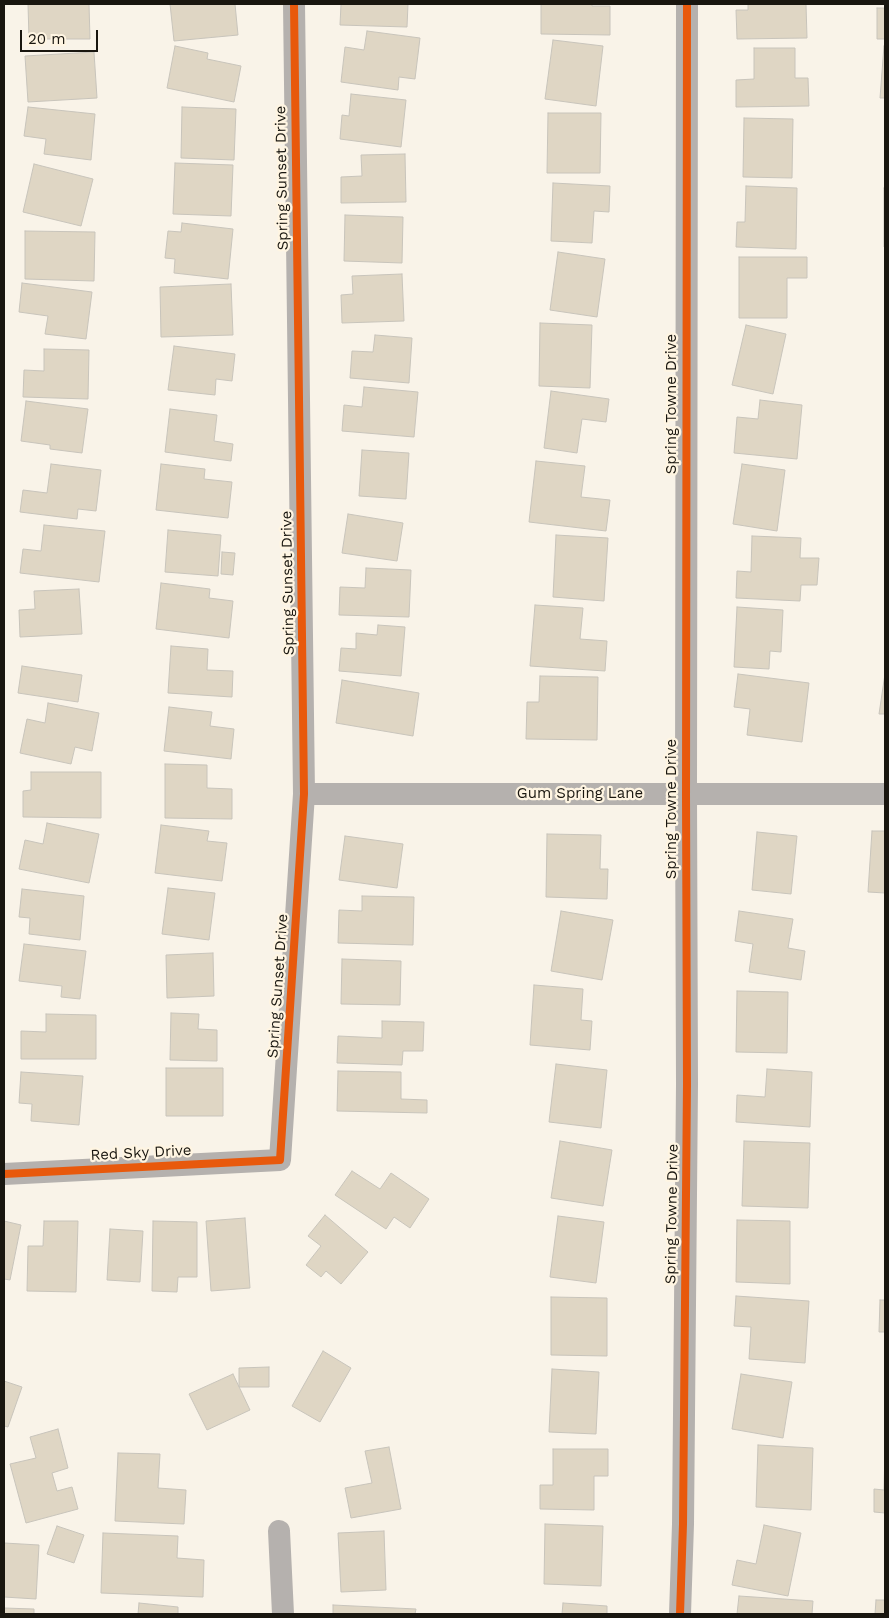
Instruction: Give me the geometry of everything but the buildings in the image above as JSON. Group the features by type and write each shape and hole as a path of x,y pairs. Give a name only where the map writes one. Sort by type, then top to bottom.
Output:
{"street":[{"name":"Spring Sunset Drive","path":"280,1160 304,794 294,4"},
{"name":"Spring Towne Drive","path":"680,1614 683,1524 687,1094 686,4"},
{"name":"Gum Spring Lane","path":"304,794 885,794"},
{"name":"Red Sky Drive","path":"4,1174 280,1160"},
{"path":"279,1531 283,1614"}],"cycle path":[{"path":"4,1174 280,1160 304,794 294,4"},
{"path":"680,1614 683,1524 687,1084 687,4"}]}
